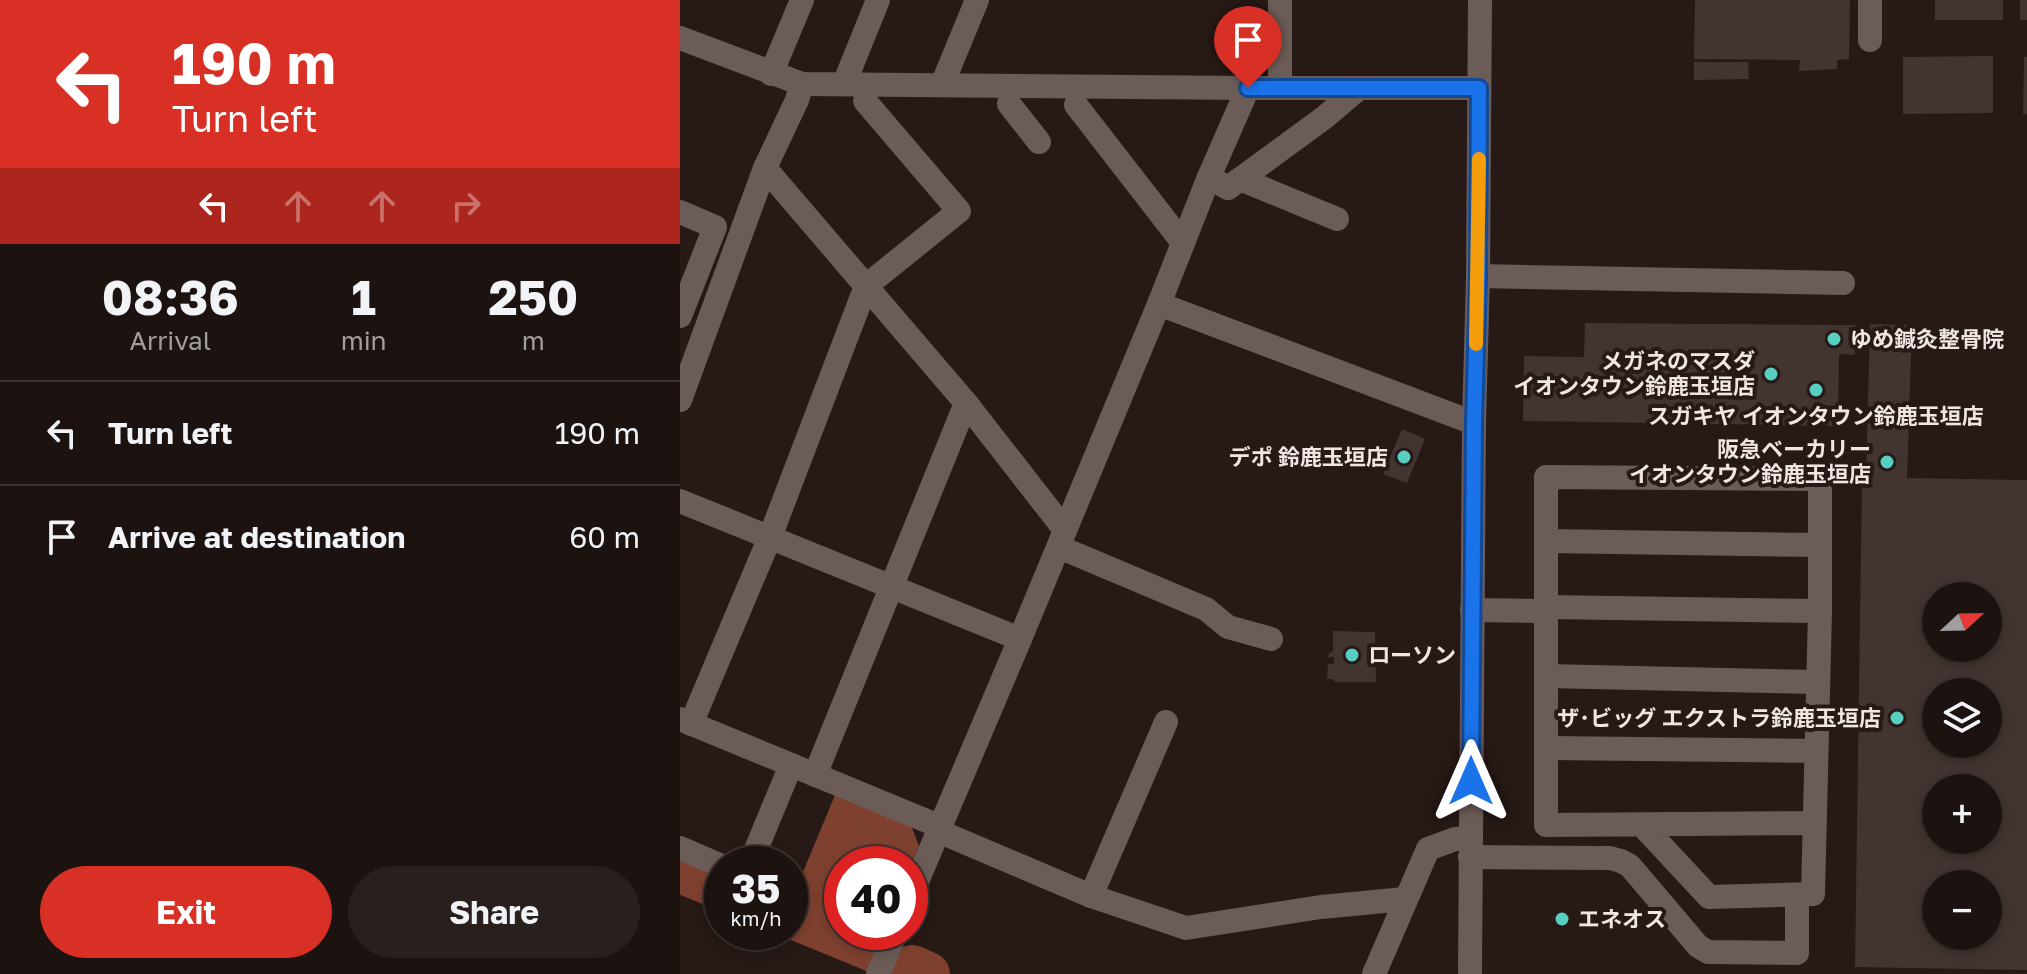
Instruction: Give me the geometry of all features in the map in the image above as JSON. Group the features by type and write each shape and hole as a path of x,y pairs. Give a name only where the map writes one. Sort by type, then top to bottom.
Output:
{"street":[{"path":"771,74 802,0"},
{"path":"844,84 878,0"},
{"path":"942,85 977,0"},
{"path":"1280,0 1280,88"},
{"path":"1470,974 1480,0"},
{"path":"1870,0 1870,40"},
{"path":"680,38 802,84 1479,88"},
{"path":"680,400 765,168 802,84"},
{"path":"928,855 1248,88"},
{"path":"1209,177 1228,188 1325,117 1359,88"},
{"path":"865,101 959,211 866,286 770,537 686,721 1091,896 1186,928 1321,907 1405,899"},
{"path":"1009,104 1039,142"},
{"path":"1076,105 1183,243"},
{"path":"765,168 966,403 1062,538 1206,609 1228,627 1271,639"},
{"path":"1240,179 1337,219"},
{"path":"680,212 715,227 680,316"},
{"path":"1478,276 1843,283"},
{"path":"1159,304 1474,423"},
{"path":"815,775 966,403"},
{"path":"1642,825 1709,897 1813,894 1820,479 1546,477 1546,825 1814,823"},
{"path":"680,501 1020,639"},
{"path":"1546,541 1819,545"},
{"path":"1472,610 1820,611"},
{"path":"1546,676 1817,682"},
{"path":"1091,896 1166,722"},
{"path":"1547,748 1816,751"},
{"path":"757,846 791,765"},
{"path":"1374,974 1428,849 1455,839 1471,847 1621,861 1630,866 1698,946 1708,952 1772,963 1797,953 1797,895"},
{"path":"680,848 704,858"},
{"path":"878,974 888,950"}],"shaded area":[{"path":"835,795 911,825 919,846 824,846 824,908 808,902 808,860"}],"building":[{"path":"1695,0 1850,0 1849,59 1837,60 1837,69 1799,71 1800,60 1694,59"},
{"path":"1935,0 2003,0 2003,20 1935,20"},
{"path":"2020,0 2027,0 2027,20 2020,20"},
{"path":"1993,56 1993,113 1903,114 1903,57"},
{"path":"2024,57 2027,57 2027,114 2023,114"},
{"path":"1694,62 1748,62 1749,79 1694,80"},
{"path":"1585,323 1856,325 1855,355 1839,354 1838,426 1523,421 1524,356 1584,357"},
{"name":"ザ･ビッグ エクストラ鈴鹿玉垣店","path":"1870,324 1912,325 1907,478 2027,480 2027,970 1855,967 1862,477 1866,477"},
{"name":"デポ 鈴鹿玉垣店","path":"1402,429 1425,439 1407,483 1383,474"},
{"name":"ローソン","path":"1333,631 1375,632 1376,682 1335,682 1327,679 1328,664 1334,664 1334,657 1328,657 1333,651"}],"waterway":[{"path":"680,871 704,881"},
{"path":"808,923 824,930"},
{"path":"912,967 928,974"}],"slow traffic":[{"path":"1476,344 1479,159"}],"place":[{"name":"ゆめ鍼灸整骨院","path":"1834,339"},
{"name":"メガネのマスダ イオンタウン鈴鹿玉垣店","path":"1771,374"},
{"name":"スガキヤ イオンタウン鈴鹿玉垣店","path":"1816,390"},
{"name":"デポ 鈴鹿玉垣店","path":"1404,457"},
{"name":"阪急ベーカリー イオンタウン鈴鹿玉垣店","path":"1887,462"},
{"name":"ローソン","path":"1352,655"},
{"name":"ザ･ビッグ エクストラ鈴鹿玉垣店","path":"1897,718"},
{"name":"エネオス","path":"1562,919"}],"route":[{"path":"1248,88 1479,88 1471,781"}]}
